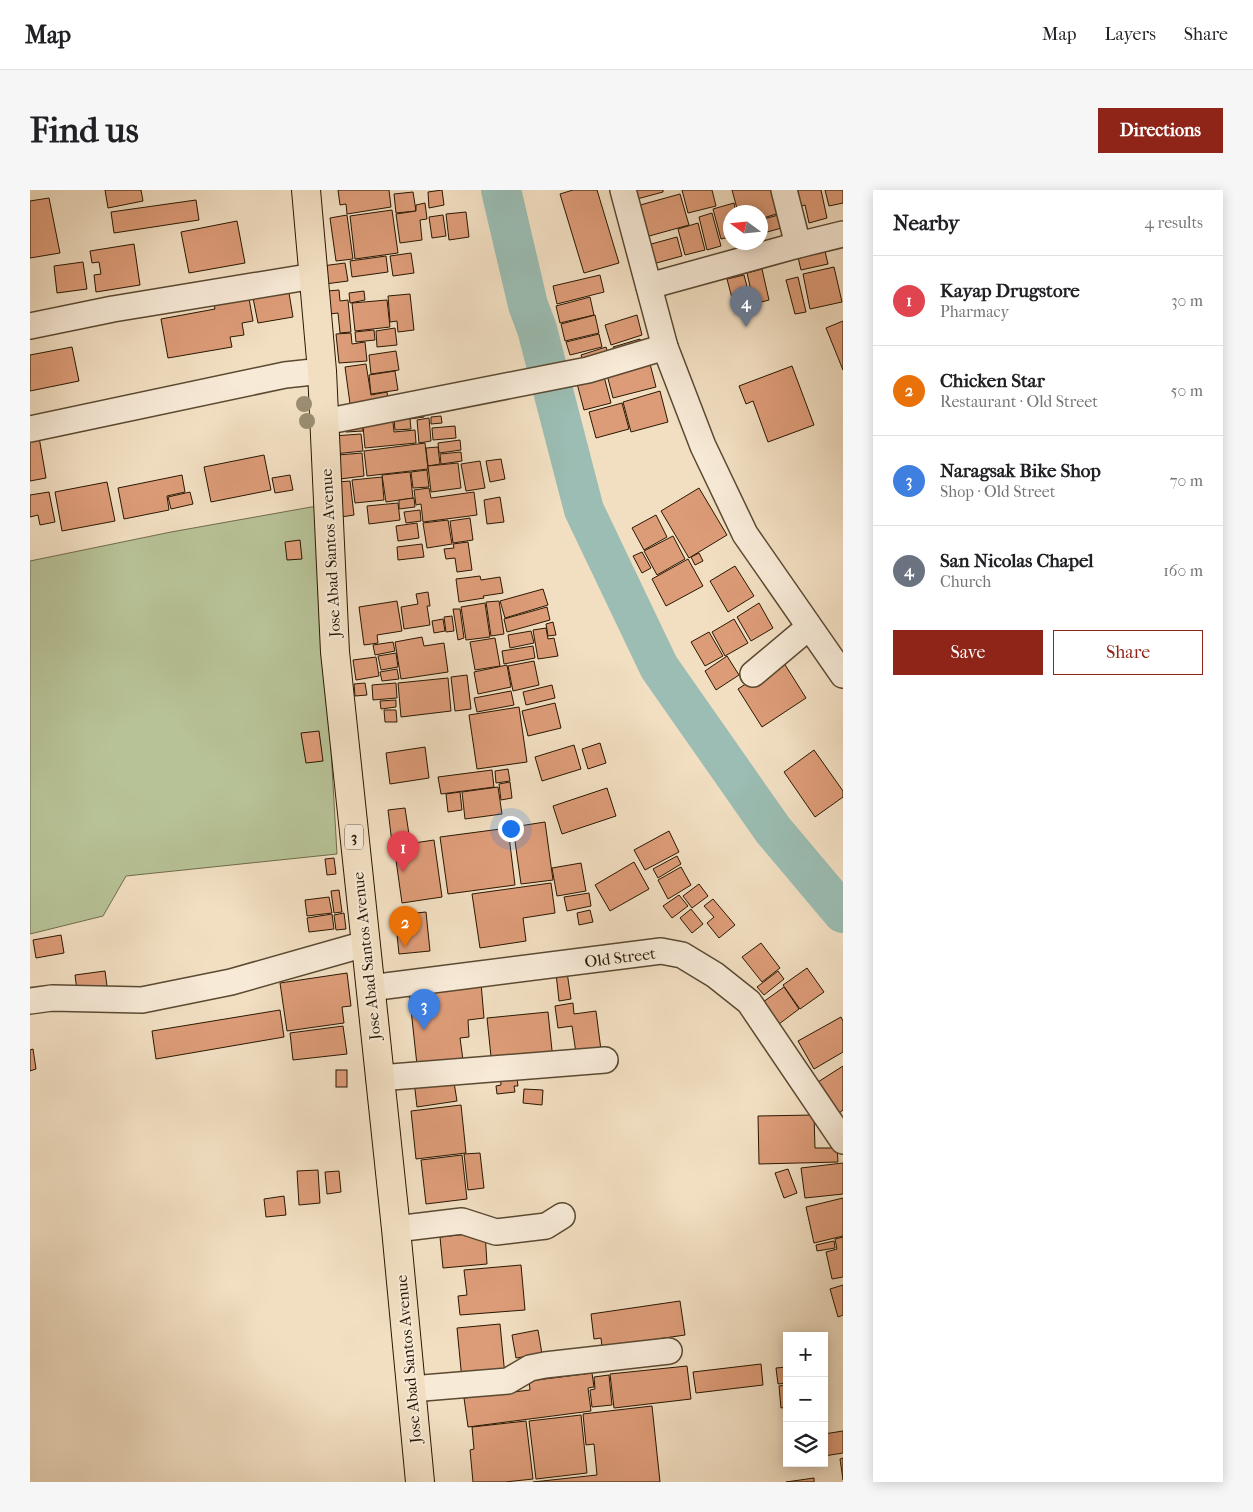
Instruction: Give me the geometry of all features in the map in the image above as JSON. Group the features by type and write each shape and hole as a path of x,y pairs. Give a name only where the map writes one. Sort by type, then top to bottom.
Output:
{"highway":[{"name":"Jose Abad Santos Avenue","path":"306,190 322,371 335,652 396,1229 420,1482"}],"street":[{"path":"623,190 665,347 703,446 745,534 843,676"},
{"path":"784,190 798,245"},
{"path":"649,286 843,234"},
{"path":"30,326 112,309 314,276"},
{"path":"324,422 588,370 665,347"},
{"path":"30,429 285,375 322,371"},
{"path":"753,674 809,627"},
{"path":"30,1001 52,998 142,1000 231,982 365,944"},
{"name":"Old Street","path":"370,988 661,952 682,955 715,975 749,1002 843,1141"},
{"path":"379,1078 605,1060"},
{"path":"396,1229 462,1221 496,1232 546,1226 562,1216"},
{"path":"411,1389 508,1381 530,1368 545,1365 669,1350"}],"green space":[{"path":"317,506 337,854 126,876 103,916 30,934 30,561 171,532"}],"building":[{"path":"105,190 141,190 143,201 108,208"},
{"path":"338,190 389,190 391,207 347,214 346,204 340,205"},
{"path":"442,190 444,205 429,208 428,192"},
{"path":"573,190 597,190 619,263 584,273 560,194"},
{"path":"635,190 663,190 663,192 637,199"},
{"path":"682,190 712,190 716,206 688,213"},
{"path":"732,190 777,190 783,212 768,217 768,205 736,205"},
{"path":"785,190 821,190 827,218 809,223 805,205 790,209"},
{"path":"825,190 843,190 843,203 829,206"},
{"path":"413,192 416,211 396,213 394,194"},
{"path":"680,194 689,225 642,238 633,207"},
{"path":"49,198 60,253 30,258 30,201"},
{"path":"196,200 199,220 114,233 111,212"},
{"path":"425,203 427,219 420,220 422,240 400,243 396,214 416,211 416,205"},
{"path":"723,206 723,239 721,239 713,209"},
{"path":"392,210 398,253 355,259 350,216"},
{"path":"466,212 469,237 449,240 446,214"},
{"path":"712,213 721,246 707,250 699,217"},
{"path":"782,214 785,227 768,232 768,218"},
{"path":"347,215 353,259 336,261 330,218"},
{"path":"443,215 446,236 432,238 429,217"},
{"path":"237,221 245,263 189,273 181,232"},
{"path":"698,223 705,250 685,255 678,229"},
{"path":"677,237 682,256 649,265 644,246"},
{"path":"134,244 140,285 96,292 94,275 101,274 99,262 92,263 90,251"},
{"path":"824,247 828,264 801,270 797,253"},
{"path":"411,253 414,273 393,276 390,256"},
{"path":"386,256 388,272 352,277 350,261"},
{"path":"83,262 87,289 57,293 54,266"},
{"path":"345,263 348,281 325,284 322,266"},
{"path":"834,267 842,302 810,309 803,274"},
{"path":"762,269 769,300 754,304 747,273"},
{"path":"600,275 604,292 557,304 553,286"},
{"path":"744,275 749,294 732,298 727,279"},
{"path":"798,277 806,312 795,314 786,280"},
{"path":"288,287 293,317 258,323 252,293"},
{"path":"339,290 340,301 348,300 351,332 340,333 338,313 330,314 328,291"},
{"path":"364,291 365,300 350,303 349,293"},
{"path":"248,293 253,321 242,323 244,335 230,337 232,347 168,358 161,319 215,309 213,300"},
{"path":"410,294 414,330 398,332 397,321 390,322 388,296"},
{"path":"590,297 594,315 560,323 556,306"},
{"path":"387,300 390,327 355,331 352,303"},
{"path":"595,315 599,333 565,341 561,324"},
{"path":"637,315 642,335 611,345 605,325"},
{"path":"843,321 843,370 826,328"},
{"path":"395,328 397,345 377,347 376,331"},
{"path":"374,330 375,340 356,342 355,332"},
{"path":"351,333 352,344 365,342 367,361 339,363 336,334"},
{"path":"599,334 602,347 570,355 566,342"},
{"path":"640,339 644,350 617,358 613,347"},
{"path":"72,347 79,381 30,391 30,355"},
{"path":"606,347 610,358 585,366 581,355"},
{"path":"396,351 399,370 371,374 369,355"},
{"path":"649,360 656,387 613,398 606,371"},
{"path":"366,364 371,395 387,392 389,406 351,411 345,367"},
{"path":"792,366 814,425 768,442 753,401 746,404 739,386"},
{"path":"602,369 611,403 584,410 575,376"},
{"path":"395,371 398,390 371,394 369,375"},
{"path":"660,391 668,422 631,432 623,402"},
{"path":"622,403 629,429 596,438 589,412"},
{"path":"423,405 424,417 410,419 411,429 395,430 393,408"},
{"path":"392,413 394,432 415,430 416,443 365,448 362,415"},
{"path":"441,416 442,423 431,424 431,417"},
{"path":"362,418 363,431 346,432 345,419"},
{"path":"429,418 431,441 419,443 417,420"},
{"path":"455,426 456,438 433,440 432,428"},
{"path":"361,434 363,451 334,454 333,436"},
{"path":"39,437 46,478 30,481 30,439"},
{"path":"460,440 461,450 439,453 438,443"},
{"path":"425,443 428,469 367,476 364,451"},
{"path":"438,447 440,464 428,466 426,448"},
{"path":"461,452 462,461 441,464 440,454"},
{"path":"362,453 364,476 340,479 338,455"},
{"path":"264,455 271,490 211,502 204,467"},
{"path":"501,459 505,479 490,482 486,461"},
{"path":"480,461 485,488 466,491 461,464"},
{"path":"458,463 461,488 431,492 428,466"},
{"path":"427,470 429,487 413,488 411,472"},
{"path":"410,472 413,498 386,502 382,475"},
{"path":"182,475 185,492 167,496 169,510 124,519 118,488"},
{"path":"290,475 293,490 275,493 272,478"},
{"path":"382,477 384,500 355,503 352,480"},
{"path":"350,481 354,515 341,517 338,482"},
{"path":"107,482 115,521 62,531 55,492"},
{"path":"429,488 431,498 474,492 477,515 423,522 421,504 416,505 414,490"},
{"path":"699,488 727,535 689,558 661,511"},
{"path":"49,492 55,522 40,525 38,515 30,517 30,495"},
{"path":"190,492 193,504 171,509 168,497"},
{"path":"500,497 504,522 487,524 484,500"},
{"path":"414,498 415,507 399,509 399,500"},
{"path":"398,503 400,520 369,524 367,506"},
{"path":"420,510 421,521 406,523 404,512"},
{"path":"656,515 667,537 644,550 632,528"},
{"path":"470,518 473,540 453,543 450,521"},
{"path":"448,520 452,544 427,548 423,523"},
{"path":"417,523 419,538 398,541 396,526"},
{"path":"673,536 685,559 657,575 644,551"},
{"path":"300,540 302,559 287,560 285,542"},
{"path":"468,542 472,570 457,572 455,558 446,559 444,549 454,548 453,544"},
{"path":"422,544 424,557 398,560 397,547"},
{"path":"642,552 651,568 642,573 633,556"},
{"path":"699,553 703,561 695,565 691,557"},
{"path":"688,559 703,586 666,606 652,579"},
{"path":"735,566 754,596 728,612 710,581"},
{"path":"480,576 481,580 500,577 503,593 459,602 456,579"},
{"path":"543,589 548,605 505,618 500,601"},
{"path":"428,592 430,606 427,606 430,625 404,629 401,607 418,604 416,594"},
{"path":"397,601 402,631 377,635 378,643 364,645 359,607"},
{"path":"499,601 504,634 491,636 486,602"},
{"path":"485,603 490,637 466,640 461,607"},
{"path":"759,603 773,628 751,641 737,617"},
{"path":"547,607 550,620 507,632 504,619"},
{"path":"453,609 460,609 464,638 458,640"},
{"path":"452,616 454,631 446,632 444,617"},
{"path":"443,619 445,631 434,633 432,621"},
{"path":"734,619 748,643 725,656 712,632"},
{"path":"553,622 556,635 548,636 546,624"},
{"path":"546,628 548,639 554,638 558,656 538,659 533,630"},
{"path":"531,631 534,643 510,648 508,635"},
{"path":"709,632 723,656 705,666 691,642"},
{"path":"422,637 424,646 444,643 448,672 401,679 395,642"},
{"path":"495,638 500,666 475,670 470,642"},
{"path":"393,642 395,651 375,655 373,645"},
{"path":"533,646 535,658 504,664 502,651"},
{"path":"396,653 398,667 381,670 378,656"},
{"path":"727,656 739,675 716,690 705,671"},
{"path":"376,657 379,676 356,680 353,660"},
{"path":"782,660 806,698 762,727 738,689"},
{"path":"534,661 539,685 513,691 508,666"},
{"path":"507,665 511,687 478,694 474,672"},
{"path":"397,669 399,679 382,681 380,672"},
{"path":"467,675 471,709 455,711 451,677"},
{"path":"448,678 451,711 401,717 398,683"},
{"path":"365,683 367,695 355,696 354,684"},
{"path":"396,683 397,698 373,700 372,685"},
{"path":"552,685 555,698 526,705 523,692"},
{"path":"511,691 514,705 477,712 474,698"},
{"path":"396,700 396,707 381,709 380,701"},
{"path":"555,703 561,728 528,736 522,711"},
{"path":"519,707 527,762 477,769 469,715"},
{"path":"384,710 396,710 397,722 385,722"},
{"path":"319,731 323,761 306,763 301,733"},
{"path":"600,743 606,763 588,769 582,749"},
{"path":"574,745 581,769 542,781 535,757"},
{"path":"425,747 429,778 390,784 386,753"},
{"path":"814,750 843,791 843,797 815,817 784,772"},
{"path":"508,769 510,781 496,783 495,771"},
{"path":"492,770 494,787 441,794 438,777"},
{"path":"510,782 512,798 501,800 499,784"},
{"path":"498,787 502,814 465,819 462,792"},
{"path":"607,788 616,816 562,834 553,806"},
{"path":"460,792 462,810 448,812 446,794"},
{"path":"405,808 410,841 392,843 388,810"},
{"path":"545,822 553,880 521,884 513,827"},
{"path":"508,828 515,885 448,894 440,837"},
{"path":"669,831 679,852 645,870 634,850"},
{"path":"434,840 442,897 402,903 394,846"},
{"path":"677,856 681,864 658,878 653,869"},
{"path":"334,858 336,874 327,875 325,859"},
{"path":"634,862 649,889 610,911 595,885"},
{"path":"581,863 586,891 557,896 552,868"},
{"path":"681,867 691,885 668,899 658,880"},
{"path":"551,883 555,913 523,918 526,941 480,948 472,894"},
{"path":"699,884 708,896 692,908 683,896"},
{"path":"339,890 342,912 334,913 331,891"},
{"path":"589,893 591,906 567,911 564,897"},
{"path":"679,895 688,906 672,918 663,906"},
{"path":"329,897 332,913 307,916 305,900"},
{"path":"713,899 735,925 719,938 707,923 714,917 704,906"},
{"path":"691,909 703,924 692,933 680,918"},
{"path":"590,910 593,922 579,925 577,913"},
{"path":"426,912 430,951 399,954 395,915"},
{"path":"344,913 346,929 336,930 334,915"},
{"path":"332,914 334,929 309,932 307,918"},
{"path":"61,935 64,953 36,958 33,940"},
{"path":"761,943 780,968 762,982 742,957"},
{"path":"807,968 824,992 800,1009 783,985"},
{"path":"105,971 107,986 77,991 75,975"},
{"path":"778,971 784,979 764,995 757,987"},
{"path":"567,972 571,999 559,1001 556,973"},
{"path":"347,973 351,1006 342,1007 344,1023 287,1031 280,983"},
{"path":"481,983 484,1018 468,1020 469,1037 460,1038 463,1060 417,1065 409,991"},
{"path":"784,987 799,1009 775,1027 759,1005"},
{"path":"573,1003 574,1014 596,1011 601,1050 576,1053 572,1026 558,1028 555,1006"},
{"path":"280,1010 284,1037 156,1059 152,1031"},
{"path":"548,1012 553,1060 492,1066 487,1018"},
{"path":"841,1017 843,1021 843,1052 814,1069 798,1041"},
{"path":"343,1026 347,1054 293,1060 290,1033"},
{"path":"33,1049 36,1069 30,1071 30,1050"},
{"path":"843,1066 843,1110 839,1113 818,1082"},
{"path":"336,1070 347,1070 347,1087 336,1087"},
{"path":"516,1071 518,1086 514,1086 515,1092 497,1094 496,1086 501,1085 500,1073"},
{"path":"453,1076 457,1101 417,1107 414,1081"},
{"path":"524,1089 543,1090 542,1105 523,1103"},
{"path":"461,1105 466,1153 416,1159 411,1111"},
{"path":"814,1115 815,1148 837,1148 838,1162 759,1164 758,1116"},
{"path":"480,1153 484,1188 468,1190 464,1154"},
{"path":"462,1155 467,1199 426,1204 421,1160"},
{"path":"843,1163 843,1194 805,1198 801,1168"},
{"path":"788,1169 797,1193 784,1198 775,1173"},
{"path":"318,1170 320,1203 299,1205 297,1171"},
{"path":"339,1171 341,1192 327,1194 325,1172"},
{"path":"284,1196 286,1215 266,1217 264,1199"},
{"path":"843,1198 843,1236 814,1243 806,1207"},
{"path":"485,1232 487,1264 443,1268 440,1237"},
{"path":"843,1237 843,1277 832,1279 826,1252 837,1249 835,1239"},
{"path":"834,1241 835,1248 817,1251 816,1245"},
{"path":"521,1265 525,1310 460,1315 458,1296 467,1295 464,1270"},
{"path":"843,1285 843,1315 838,1317 830,1289"},
{"path":"680,1301 685,1335 602,1347 601,1338 594,1339 591,1314"},
{"path":"500,1324 505,1376 462,1380 457,1328"},
{"path":"538,1330 542,1354 516,1358 512,1335"},
{"path":"761,1364 763,1385 696,1393 693,1372"},
{"path":"687,1366 691,1399 614,1408 610,1374"},
{"path":"783,1367 783,1383 778,1384 776,1368"},
{"path":"592,1373 594,1387 588,1388 591,1411 468,1427 464,1398 530,1390 529,1381"},
{"path":"609,1375 612,1405 592,1407 590,1390 595,1389 594,1377"},
{"path":"779,1386 783,1386 783,1408 781,1408"},
{"path":"652,1406 660,1482 533,1482 597,1475 594,1444 586,1445 583,1414"},
{"path":"581,1415 587,1473 536,1479 529,1421"},
{"path":"526,1421 533,1479 505,1482 473,1482 470,1450 474,1449 472,1427"},
{"path":"843,1431 843,1453 828,1455 828,1433"},
{"path":"843,1458 843,1480 840,1459"},
{"path":"814,1478 814,1482 786,1482"}],"waterway":[{"path":"501,190 528,305 537,329 584,510 659,667 773,830 843,913"}],"place":[{"name":"San Nicolas Chapel","path":"746,327"},
{"name":"Kayap Drugstore","path":"403,872"},
{"name":"Chicken Star","path":"405,947"},
{"name":"Naragsak Bike Shop","path":"424,1030"}]}
